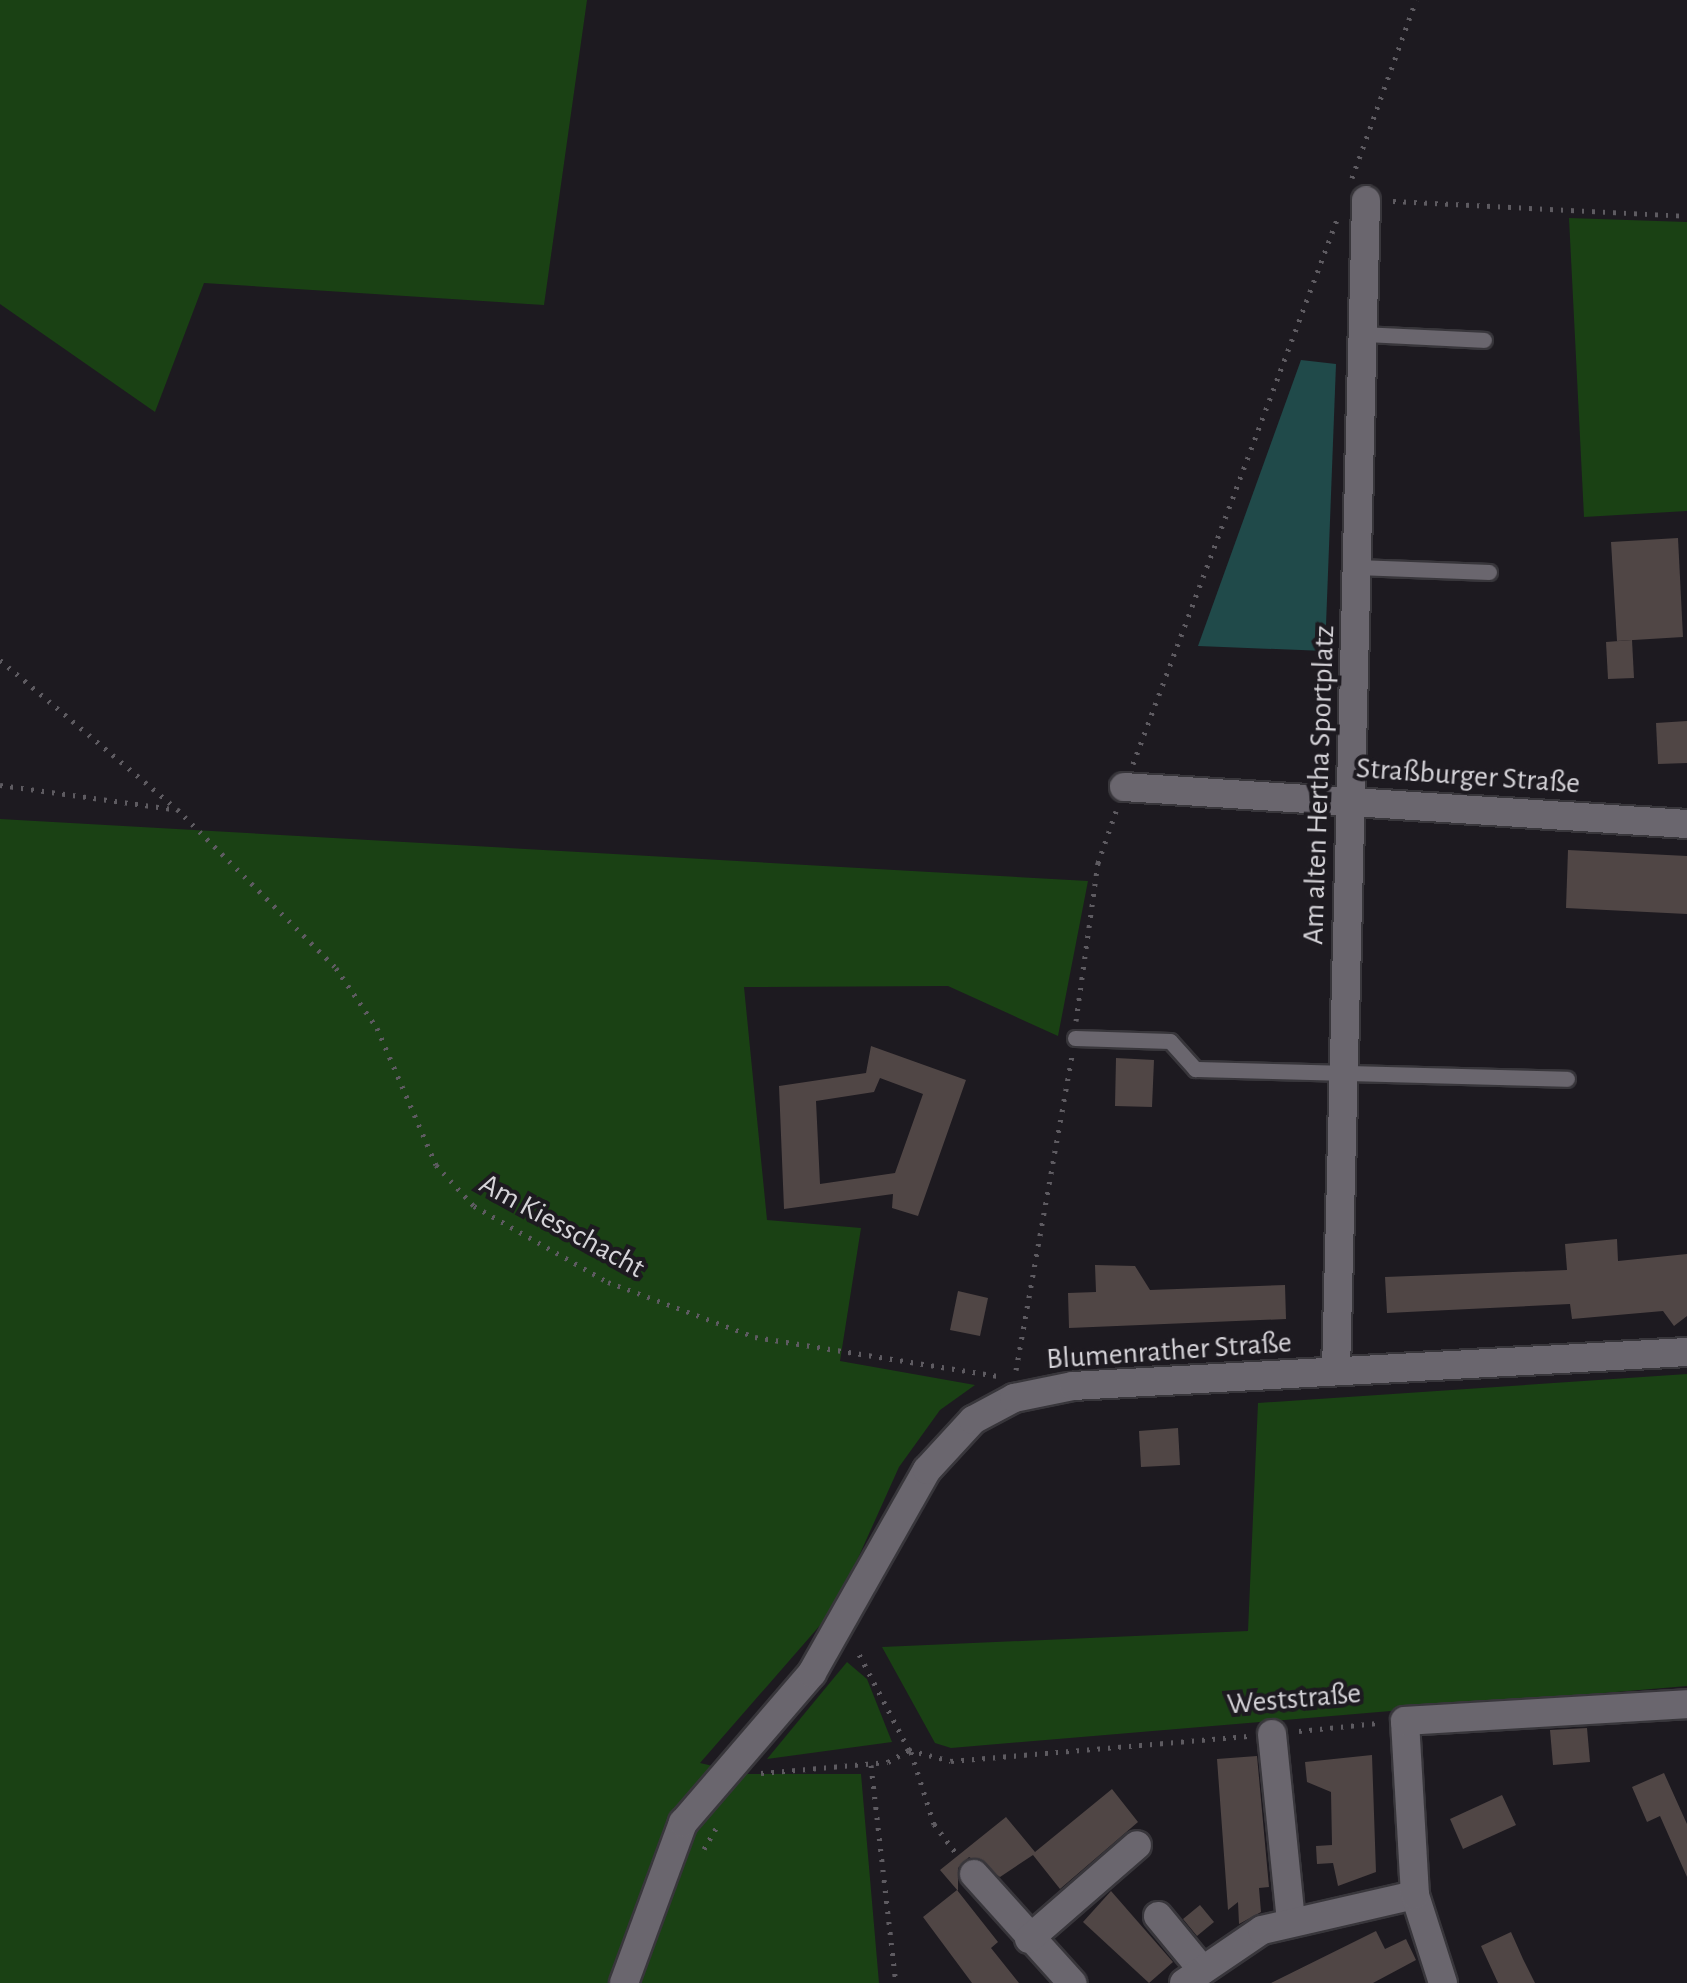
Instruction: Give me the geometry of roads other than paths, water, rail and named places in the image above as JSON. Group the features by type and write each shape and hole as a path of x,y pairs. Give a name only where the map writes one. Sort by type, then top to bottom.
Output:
{"street":[{"name":"Am alten Hertha Sportplatz","path":"1336,1371 1363,334 1356,196"},
{"name":"Straßburger Straße","path":"1124,787 1687,824"},
{"name":"Blumenrather Straße","path":"624,1983 660,1868 716,1776 845,1628 927,1470 973,1420 1014,1398 1073,1386 1687,1352"},
{"name":"Weststraße","path":"1415,1895 1405,1721 1687,1704"},
{"path":"1272,1734 1292,1922"},
{"path":"1029,1939 1137,1845"},
{"path":"974,1874 1072,1983"},
{"path":"1158,1916 1192,1975 1292,1922 1415,1895 1443,1983"}],"lane":[{"path":"1363,334 1484,340"},
{"path":"1358,567 1489,572"},
{"path":"1075,1038 1170,1041 1195,1069 1567,1079"}]}
